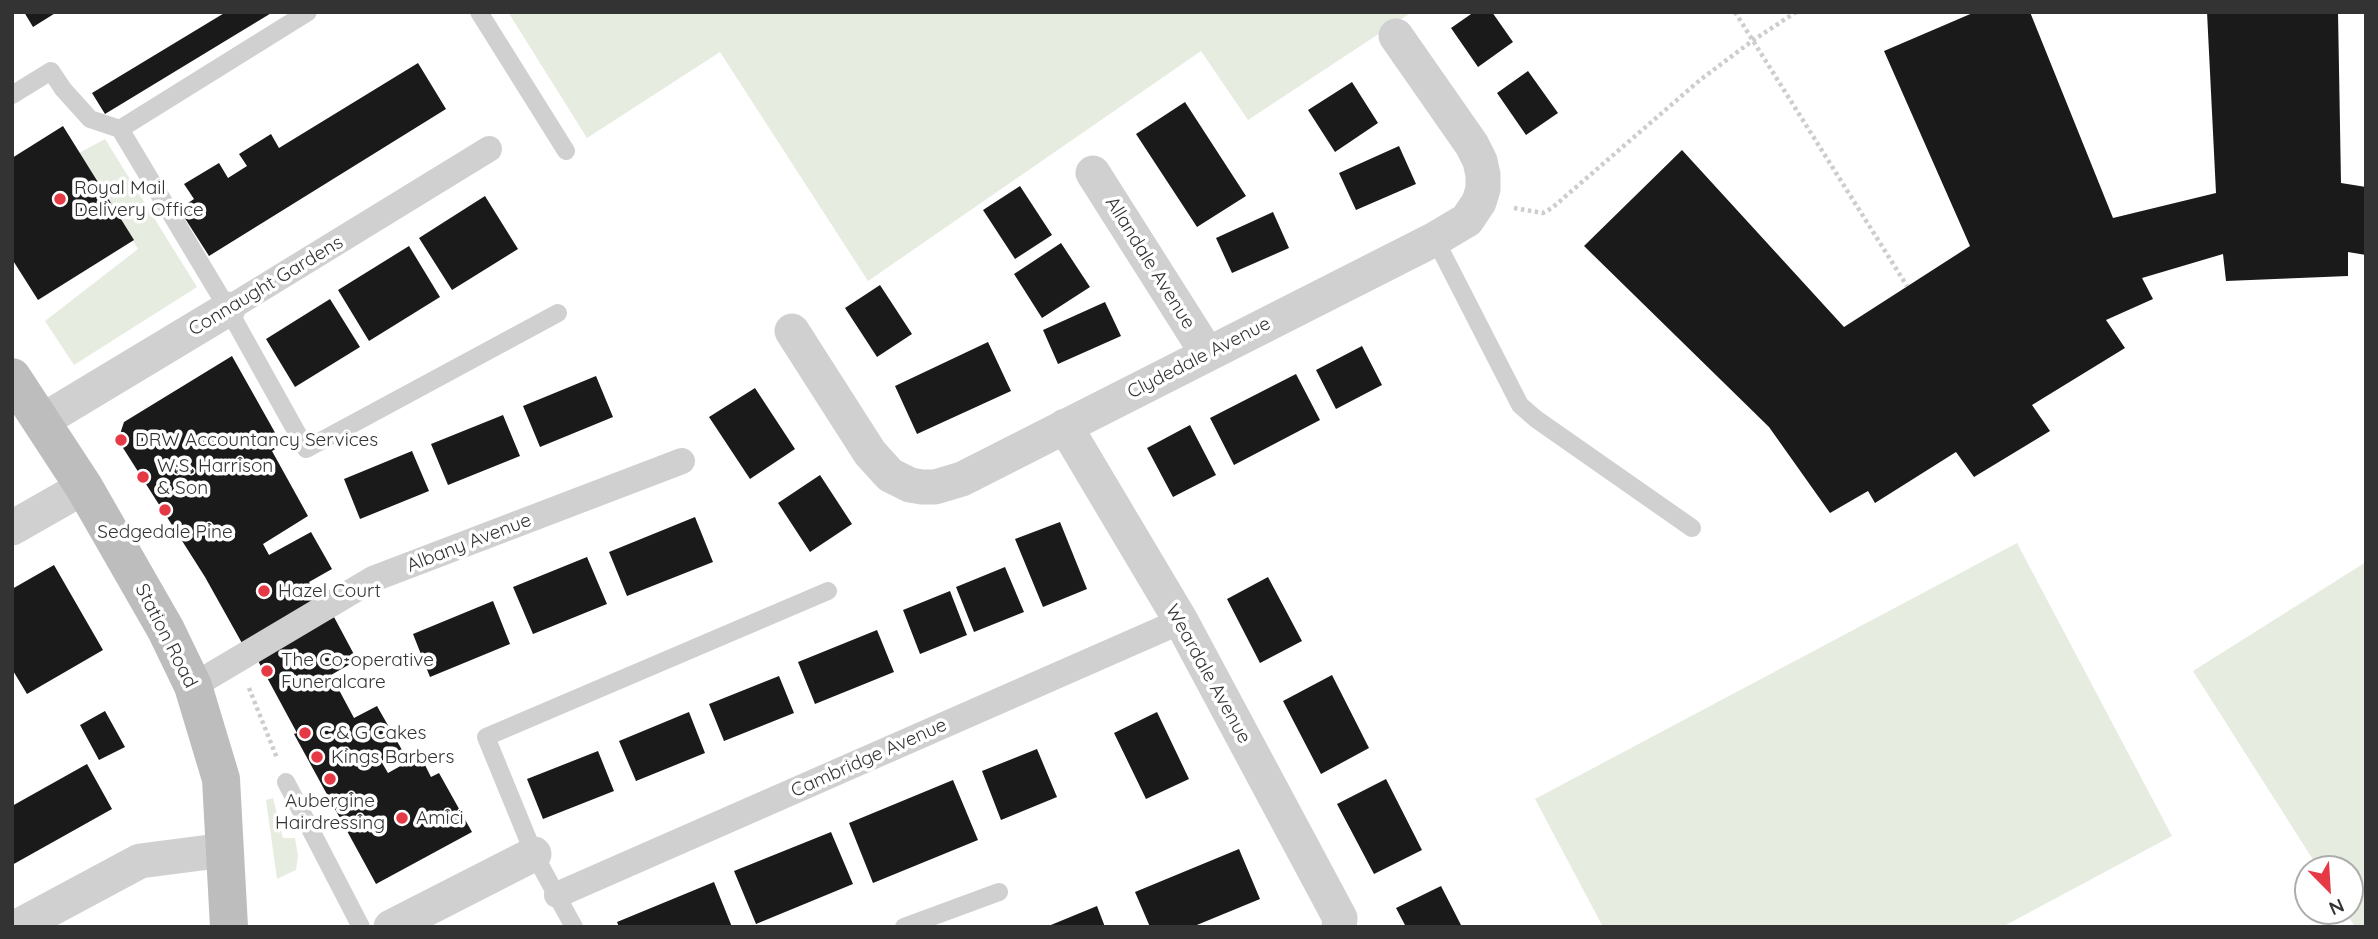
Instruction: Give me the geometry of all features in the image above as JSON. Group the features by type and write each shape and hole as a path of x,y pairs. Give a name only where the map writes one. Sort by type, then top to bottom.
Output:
{"main road":[{"name":"Station Road","path":"12,377 83,487 166,630 193,686 221,779 229,927"}],"street":[{"path":"1396,36 1472,145 1483,175 1479,202"},
{"name":"Connaught Gardens","path":"42,421 489,149"},
{"name":"Allandale Avenue","path":"1093,173 1207,353"},
{"name":"Clydedale Avenue","path":"792,331 870,453 890,475 911,485 935,487 962,479 1435,239 1467,220 1479,202"},
{"name":"Weardale Avenue","path":"1065,426 1181,621 1340,918 1339,927"},
{"name":"Albany Avenue","path":"193,686 373,579 682,461"},
{"path":"12,528 83,487"},
{"name":"Cambridge Avenue","path":"557,895 1181,621"},
{"path":"17,927 140,861 225,850"},
{"path":"391,927 534,854"}],"lane":[{"path":"120,129 308,12"},
{"path":"479,12 566,151"},
{"path":"12,95 51,71 90,119 120,129 229,309 306,449 558,313"},
{"path":"1435,239 1520,405 1692,528"},
{"path":"574,927 534,854 486,737 828,591"},
{"path":"286,782 361,927"},
{"path":"904,927 999,892"}],"path":[{"path":"1735,12 1907,286"},
{"path":"1479,202 1543,213 1552,208 1700,80 1796,12"},
{"path":"236,660 286,782"}],"shaded area":[{"path":"508,12 1412,12 1248,120 1201,51 868,281 720,52 587,138"},
{"path":"105,139 197,287 74,365 45,321 138,249 79,153"},
{"path":"2017,543 2172,836 2002,927 1603,927 1535,799"},
{"path":"2366,562 2366,927 2354,925 2364,925 2364,855 2310,855 2193,671"},
{"path":"273,798 283,838 295,838 298,856 296,870 277,879 266,800"}],"building":[{"path":"24,12 57,12 33,27"},
{"path":"226,12 273,12 105,114 92,93"},
{"path":"1474,12 1492,12 1513,42 1478,67 1451,28"},
{"path":"1975,12 2030,12 2113,218 2216,193 2207,12 2338,12 2341,183 2366,187 2366,255 2348,252 2348,276 2226,281 2223,254 2142,278 2153,299 2106,320 2125,348 2032,405 2050,431 1974,477 1956,452 1875,503 1868,491 1830,513 1769,427 1584,246 1682,150 1844,327 1970,246 1884,51"},
{"path":"418,63 446,109 209,256 179,209 194,199 184,184 219,163 228,178 247,166 239,154 271,134 279,148"},
{"path":"1528,71 1558,113 1526,135 1497,93"},
{"path":"1352,82 1378,123 1335,152 1308,110"},
{"path":"1185,102 1246,196 1197,227 1136,134"},
{"name":"Royal Mail Delivery Office","path":"63,126 134,240 38,300 12,259 12,158"},
{"path":"1399,146 1416,184 1356,210 1339,173"},
{"path":"1020,186 1052,235 1015,259 983,210"},
{"path":"485,196 518,249 452,290 419,238"},
{"path":"1273,212 1289,248 1232,273 1216,238"},
{"path":"1061,243 1090,287 1042,318 1014,274"},
{"path":"409,246 440,297 369,341 338,290"},
{"path":"880,285 912,334 877,357 845,308"},
{"path":"330,299 360,347 295,387 266,339"},
{"path":"1105,302 1121,336 1058,364 1043,330"},
{"path":"988,342 1011,391 917,434 895,386"},
{"path":"1362,346 1382,385 1336,409 1316,370"},
{"path":"232,356 282,445 272,451 308,516 263,544 269,555 311,532 332,569 309,582 320,601 243,645 205,577 118,440 124,422"},
{"path":"1296,374 1320,420 1234,465 1210,418"},
{"path":"596,376 613,417 540,447 523,406"},
{"path":"755,388 795,449 750,479 709,417"},
{"path":"503,415 520,456 448,485 431,444"},
{"path":"1190,425 1216,475 1173,497 1147,448"},
{"path":"412,451 429,491 360,519 344,479"},
{"path":"820,475 852,524 810,552 778,503"},
{"path":"695,517 713,562 627,596 609,552"},
{"path":"1060,522 1087,589 1043,607 1015,539"},
{"path":"587,557 607,604 533,634 513,587"},
{"path":"54,565 103,650 27,694 12,669 12,589"},
{"path":"1005,567 1024,612 974,632 956,587"},
{"path":"1268,577 1302,641 1260,663 1227,599"},
{"path":"950,591 967,635 920,654 903,610"},
{"path":"493,601 510,644 430,677 413,634"},
{"path":"334,617 357,660 331,675 354,718 377,706 402,750 381,761 388,773 420,755 431,777 439,773 472,832 376,884 294,734 297,733 257,659"},
{"path":"877,630 894,672 815,704 798,662"},
{"path":"1332,675 1369,748 1321,774 1283,701"},
{"path":"779,676 794,713 724,741 709,704"},
{"path":"105,711 125,747 99,760 80,725"},
{"path":"689,712 705,753 636,781 619,741"},
{"path":"1157,712 1189,779 1146,799 1114,733"},
{"path":"1037,749 1057,797 1001,820 982,771"},
{"path":"598,751 614,791 543,819 527,779"},
{"path":"87,764 112,809 12,865 12,806"},
{"path":"1386,779 1422,850 1374,874 1337,804"},
{"path":"953,780 978,840 873,883 849,823"},
{"path":"831,832 853,884 756,924 734,871"},
{"path":"1239,849 1260,899 1192,927 1150,927 1135,892"},
{"path":"714,882 732,927 619,927 617,922"},
{"path":"1441,886 1462,927 1406,927 1396,908"},
{"path":"1097,906 1105,927 1046,927"}],"place":[{"name":"Royal Mail Delivery Office","path":"60,199"},
{"name":"DRW Accountancy Services","path":"121,440"},
{"name":"W.S. Harrison & Son","path":"143,477"},
{"name":"Sedgedale Pine","path":"165,510"},
{"name":"Hazel Court","path":"264,591"},
{"name":"The Co-operative Funeralcare","path":"267,671"},
{"name":"C & G Cakes","path":"305,733"},
{"name":"Kings Barbers","path":"317,757"},
{"name":"Aubergine Hairdressing","path":"330,779"},
{"name":"Amici","path":"402,818"}]}
